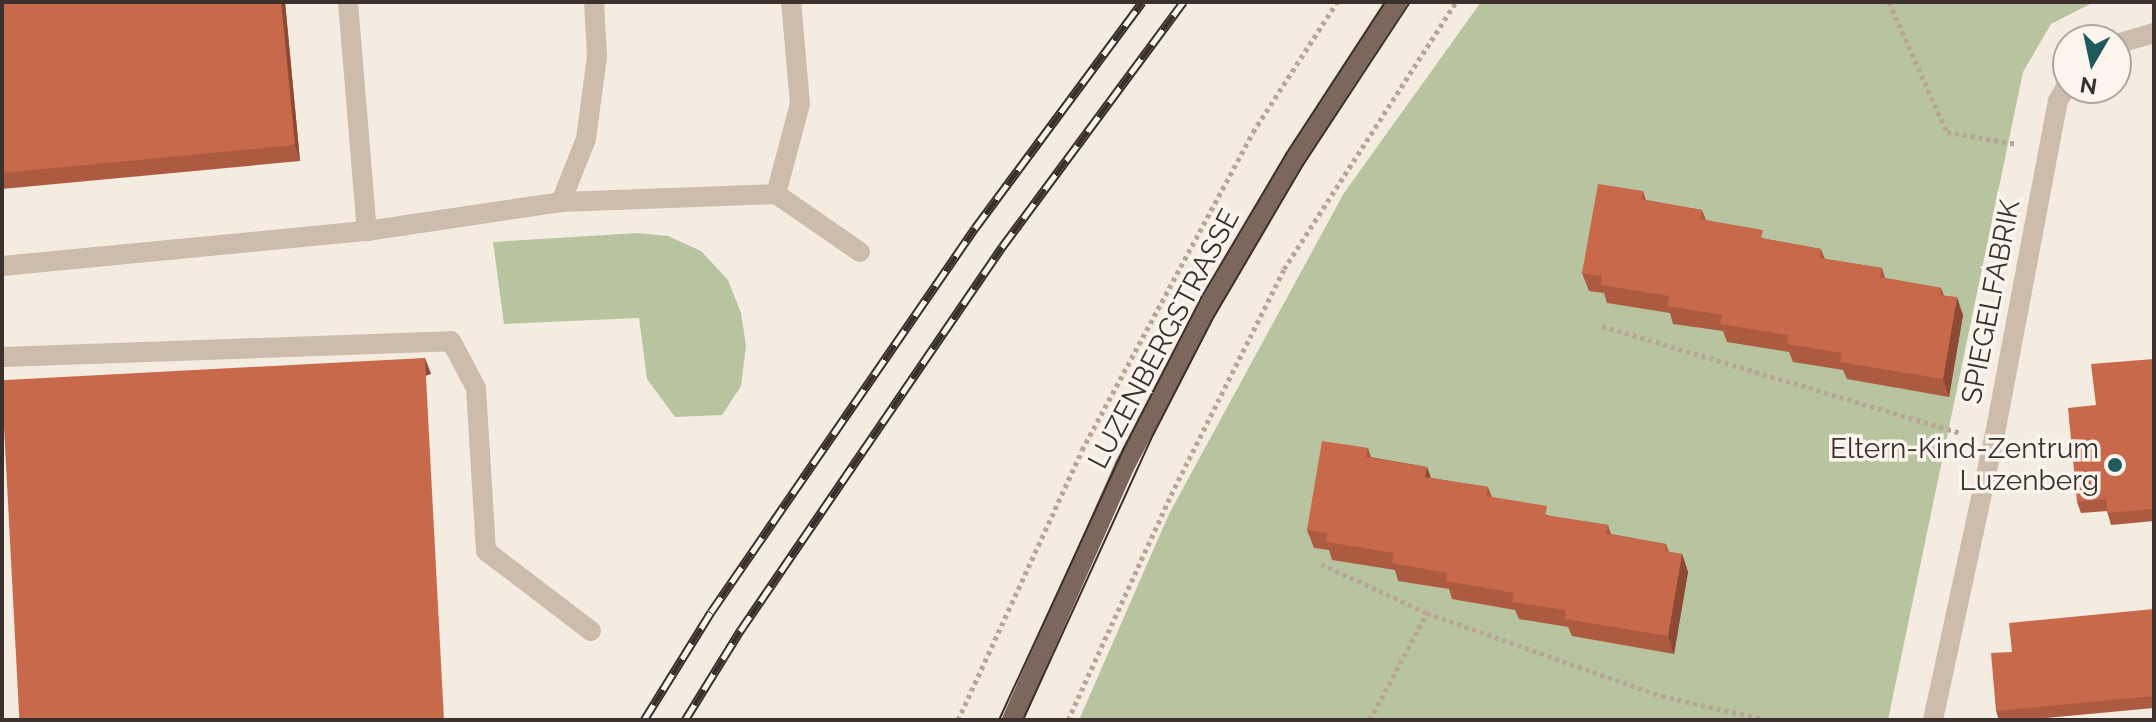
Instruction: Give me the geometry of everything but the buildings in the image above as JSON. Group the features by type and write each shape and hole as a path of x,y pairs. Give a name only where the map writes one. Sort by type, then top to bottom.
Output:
{"main road":[{"name":"LUZENBERGSTRASSE","path":"1012,720 1124,467 1206,311 1294,160 1397,2"}],"street":[{"path":"348,2 367,231"},
{"path":"561,202 586,139 597,57 594,2"},
{"path":"776,194 800,104 791,2"},
{"path":"2132,39 2154,33"},
{"name":"SPIEGELFABRIK","path":"1933,720 1994,439 2057,104"},
{"path":"2,266 367,231 561,202 776,194 860,252"},
{"path":"2,357 451,341 476,388 486,551 591,631"}],"path":[{"path":"958,720 1082,450 1253,132 1337,2"},
{"path":"1068,720 1171,495 1284,269 1456,2"},
{"path":"1889,2 1947,132 2049,149"},
{"path":"1602,326 1944,430 1994,439"},
{"path":"1321,564 1427,613 1662,696 1768,720"},
{"path":"1370,720 1427,613"}],"green space":[{"path":"1481,2 2094,2 2051,24 2023,72 1888,720 1079,720 1169,514 1344,193"},
{"path":"637,233 668,236 701,251 728,280 741,313 746,346 741,386 722,415 675,417 647,379 639,318 504,324 493,242"}],"tram line":[{"path":"999,720 1123,450 1201,298 1286,154 1385,2"},
{"path":"1023,720 1153,435 1212,320 1303,165 1410,2"}],"railway":[{"path":"644,720 711,612 975,228 1142,2"},
{"path":"685,720 740,631 1002,247 1183,2"}],"place":[{"name":"Eltern-Kind-Zentrum Luzenberg","path":"2115,465"}]}
